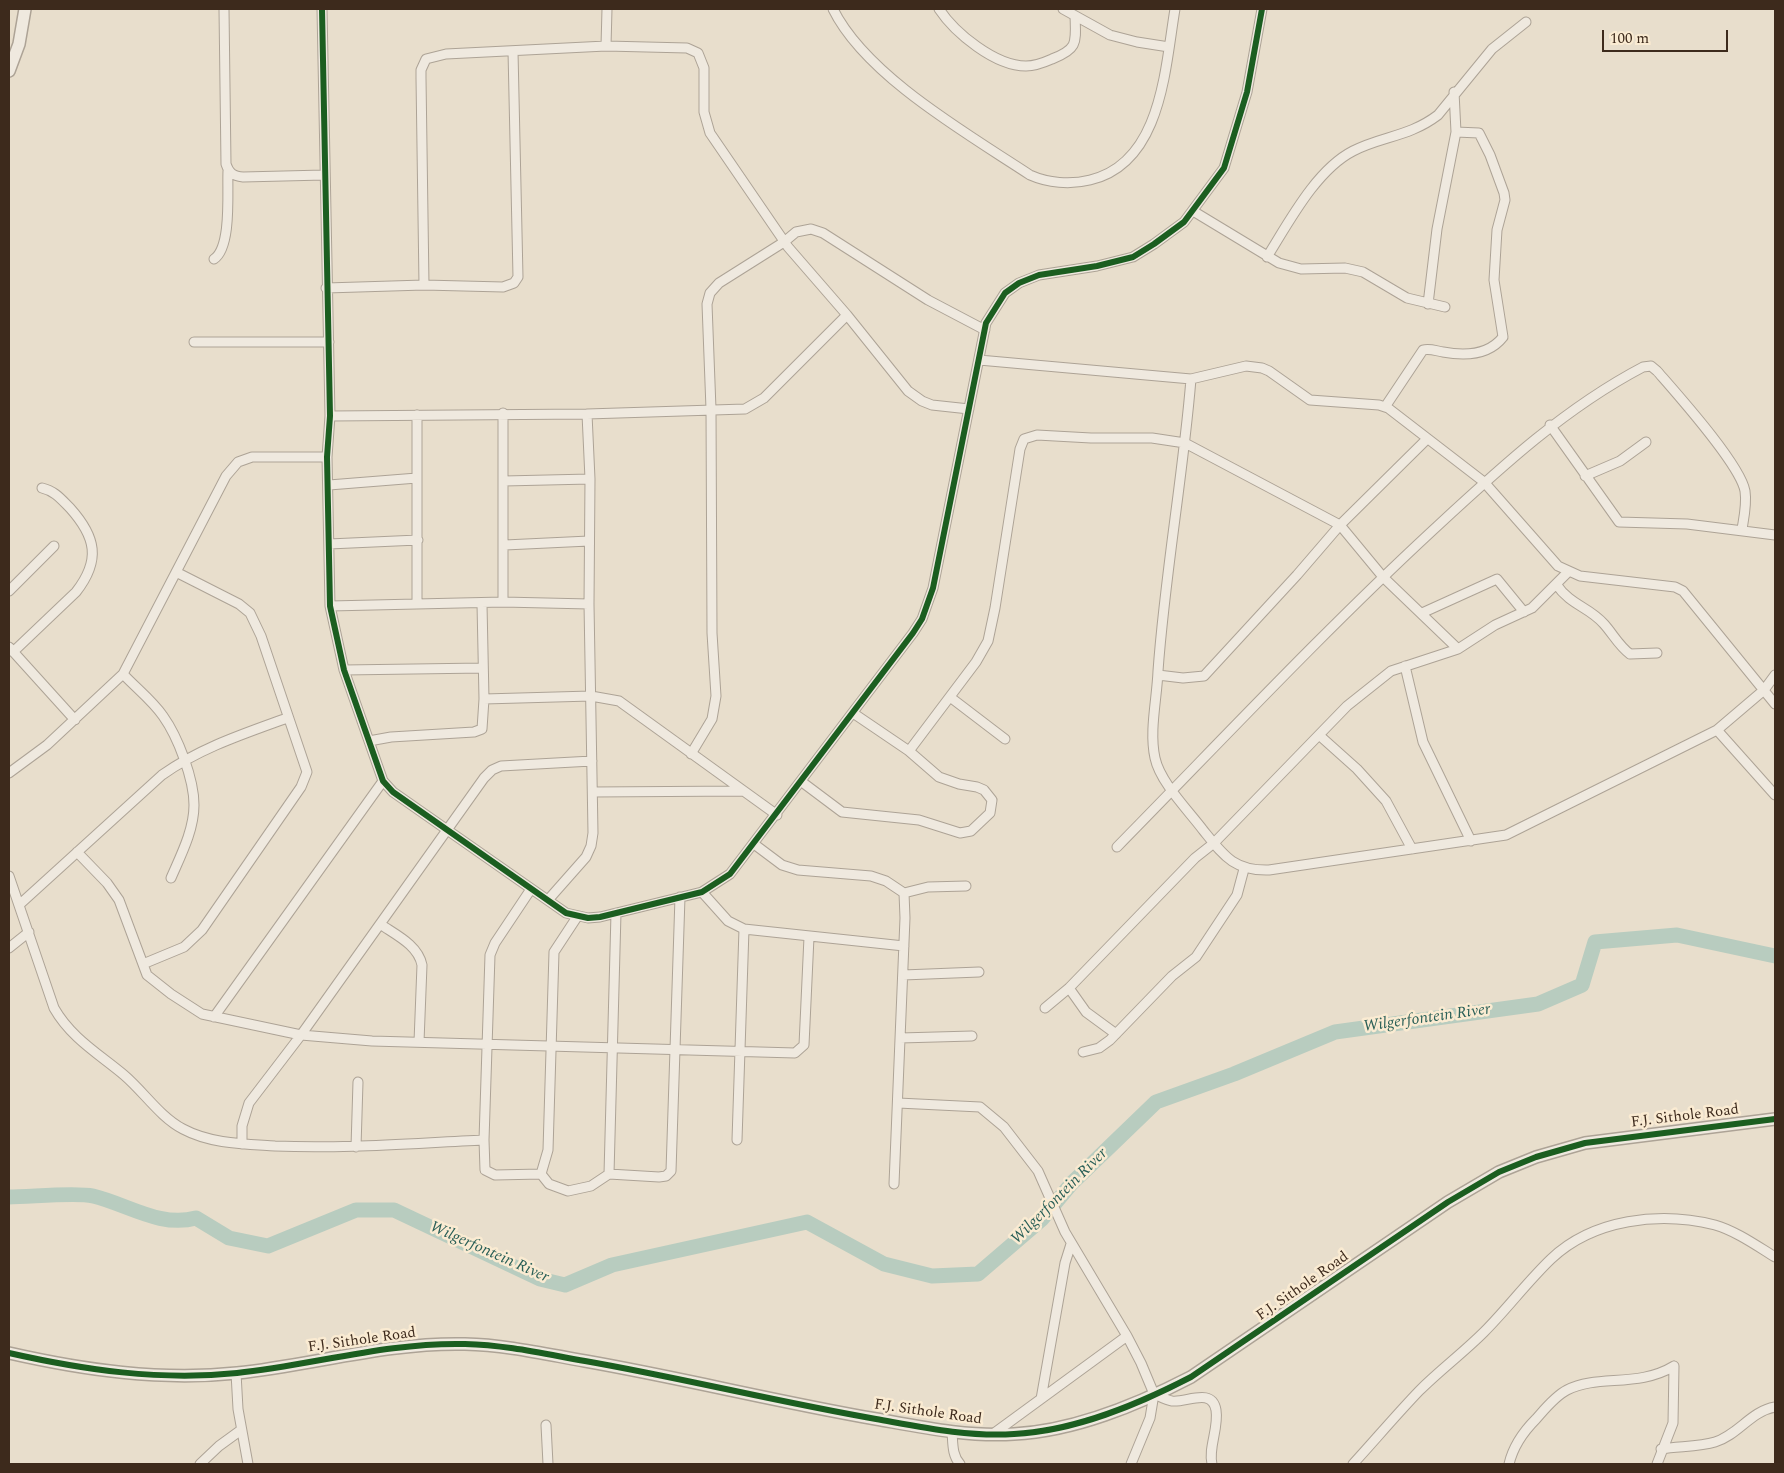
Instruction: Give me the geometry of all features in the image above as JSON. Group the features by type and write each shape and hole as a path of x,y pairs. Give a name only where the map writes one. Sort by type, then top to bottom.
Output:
{"street":[{"path":"9,71 19,44 25,9"},
{"path":"214,258 220,253 225,240 228,171 224,9"},
{"path":"322,9 330,416 327,457 330,606 344,670 383,781 393,792 448,828 548,900 577,917 588,918 702,892 730,874 802,782 913,633 928,604 986,323 1005,293 1018,283 1039,275 1097,266 1133,257 1184,222 1224,168 1247,92 1262,9"},
{"path":"606,46 607,9"},
{"path":"833,9 852,38 884,71 955,125 1030,174 1046,181 1077,182 1096,178 1127,160 1144,141 1157,107 1176,9"},
{"path":"939,9 955,31 970,41 1003,60 1025,66 1040,64 1070,51 1075,45 1075,16"},
{"path":"1063,9 1110,35 1169,47"},
{"path":"1267,257 1316,183 1341,158 1356,150 1403,135 1430,121 1438,115 1454,92 1492,49 1526,22"},
{"path":"424,285 421,78 423,64 426,59 436,55 606,46 687,48 698,53 704,68 704,112 710,133 784,242 908,391 932,404 969,408"},
{"path":"326,288 424,285 498,287 512,284 518,277 513,51"},
{"path":"1428,304 1435,238 1456,132 1454,92"},
{"path":"1385,407 1423,350 1432,349 1468,356 1483,352 1503,338 1494,280 1497,230 1505,200 1504,194 1490,155 1479,133 1456,132"},
{"path":"228,171 236,177 324,175"},
{"path":"1193,211 1267,257 1301,269 1345,268 1363,272 1400,294 1428,304 1446,307"},
{"path":"690,754 712,720 716,696 712,633 711,410 707,304 710,293 719,283 803,229 823,233 928,300 985,330"},
{"path":"330,416 503,413 587,414 741,410 757,403 847,316"},
{"path":"194,342 329,342"},
{"path":"978,360 1191,379 1246,366 1255,367 1269,371 1310,400 1385,407 1484,482 1547,555 1568,572 1580,576 1679,589 1769,693 1775,704"},
{"path":"1117,847 1383,576 1484,482 1550,426 1638,370 1648,365 1653,367 1693,412 1740,476 1745,490 1746,502 1742,529"},
{"path":"1191,379 1186,443 1162,616 1155,758 1158,769 1172,791 1226,858 1244,869 1270,870 1499,837 1515,832 1717,730 1769,693 1775,675"},
{"path":"503,413 505,544 503,602"},
{"path":"548,900 589,852 593,833 589,604 590,479 587,414"},
{"path":"417,415 417,604"},
{"path":"1550,426 1584,476 1619,522 1670,522 1742,529 1775,535"},
{"path":"909,751 950,697 988,641 996,608 1020,449 1024,439 1028,436 1051,434 1091,438 1152,438 1186,443 1340,525 1383,576 1458,649"},
{"path":"1158,675 1183,678 1204,676 1297,575 1340,525 1427,439"},
{"path":"1584,476 1620,461 1646,442"},
{"path":"9,773 47,745 123,674 226,476 238,462 252,457 327,457"},
{"path":"329,485 417,478"},
{"path":"504,481 590,479"},
{"path":"42,488 57,494 80,519 93,543 92,563 83,584 76,592 11,650 75,720"},
{"path":"329,544 418,540"},
{"path":"505,544 589,541"},
{"path":"9,591 54,546"},
{"path":"143,964 184,947 202,930 302,787 306,772 261,636 250,614 239,604 176,572"},
{"path":"1045,1008 1069,988 1153,904 1195,858 1214,843 1369,687 1391,671 1458,649 1495,625 1524,612 1539,603 1568,572"},
{"path":"1422,613 1496,579 1524,612"},
{"path":"1556,584 1571,602 1584,608 1604,624 1630,654 1657,653"},
{"path":"330,606 482,604 503,602 589,604"},
{"path":"369,741 392,737 477,731 482,729 484,723 484,699 482,604"},
{"path":"1405,666 1423,742 1471,841"},
{"path":"344,670 483,668"},
{"path":"123,674 163,716 185,758 193,790 194,806 188,837 171,878"},
{"path":"484,699 591,696 619,701 690,754 777,814"},
{"path":"950,697 1005,739"},
{"path":"802,782 842,812 919,820 960,833 971,831 990,813 992,800 984,790 939,777 909,751 853,713"},
{"path":"19,905 162,775 185,758 287,718"},
{"path":"1717,730 1775,795"},
{"path":"1320,735 1357,769 1386,801 1412,849"},
{"path":"242,1144 242,1126 249,1103 301,1035 448,828 492,770 514,764 592,761"},
{"path":"214,1017 383,781"},
{"path":"592,792 743,791"},
{"path":"754,844 770,858 798,870 871,876 886,881 904,893 928,887 966,886"},
{"path":"77,852 107,883 119,900 147,975 155,984 202,1014 301,1035 419,1042 550,1044 790,1053 802,1048 809,937"},
{"path":"1083,1052 1099,1048 1116,1034 1172,976 1196,957 1237,895 1244,869"},
{"path":"9,876 54,1008 64,1025 77,1038 122,1074 182,1129 216,1141 242,1144 356,1148 484,1140"},
{"path":"531,889 492,950 489,964 484,1140 485,1170 488,1174 501,1176 541,1174"},
{"path":"702,892 728,921 744,929 904,946"},
{"path":"894,1184 904,946 904,893"},
{"path":"541,1174 549,1184 568,1191 592,1186 609,1174 659,1177 666,1176 671,1172 680,897"},
{"path":"609,1174 614,1046 616,913"},
{"path":"541,1174 548,1150 554,952 577,917"},
{"path":"380,924 412,946 421,955 419,1042"},
{"path":"737,1140 744,929"},
{"path":"9,948 29,932"},
{"path":"903,975 978,972"},
{"path":"1069,988 1086,1012 1116,1034"},
{"path":"900,1038 972,1036"},
{"path":"356,1148 358,1082"},
{"path":"898,1102 980,1107 1004,1127 1038,1171 1071,1244 1127,1336 1154,1394 1150,1418 1131,1464"},
{"name":"F.J. Sithole Road","path":"9,1353 67,1366 126,1374 236,1373 424,1344 504,1346 673,1377 828,1410 952,1432 1015,1434 1079,1424 1191,1377 1448,1202 1499,1172 1536,1157 1585,1143 1775,1119"},
{"path":"1353,1464 1419,1392 1483,1333 1552,1258 1580,1238 1610,1226 1636,1220 1674,1219 1716,1225 1736,1234 1775,1257"},
{"path":"1041,1399 1065,1262 1071,1244"},
{"path":"993,1434 1127,1336"},
{"path":"1509,1464 1512,1451 1533,1421 1566,1390 1586,1385 1655,1376 1674,1366 1673,1424 1661,1449 1657,1464"},
{"path":"236,1373 241,1430 248,1464"},
{"path":"1154,1394 1173,1401 1199,1397 1206,1398 1213,1403 1216,1415 1212,1464"},
{"path":"1661,1449 1715,1442 1737,1431 1760,1412 1775,1407"},
{"path":"546,1425 548,1464"},
{"path":"200,1464 219,1446 241,1430"},
{"path":"952,1432 955,1459 960,1464"}],"waterway":[{"name":"Wilgerfontein River","path":"9,1197 93,1196 157,1218 170,1220 196,1218 229,1238 268,1246 356,1210 394,1210 540,1279 565,1285 612,1265 807,1222 884,1264 932,1276 978,1274 1042,1219 1072,1183 1156,1102 1234,1074 1335,1032 1538,1004 1582,985 1595,942 1677,935 1775,956"}],"cycle path":[{"path":"322,9 330,416 327,457 330,606 344,670 383,781 393,792 566,913 588,918 600,917 702,892 730,874 913,633 922,619 933,588 986,323 1005,293 1019,283 1039,275 1097,266 1133,257 1184,222 1224,168 1247,92 1262,9"},
{"path":"9,1353 94,1369 179,1376 237,1373 379,1350 436,1344 495,1346 621,1368 927,1428 996,1435 1037,1432 1060,1428 1105,1415 1127,1407 1191,1377 1448,1202 1499,1172 1536,1157 1585,1143 1775,1119"}]}
